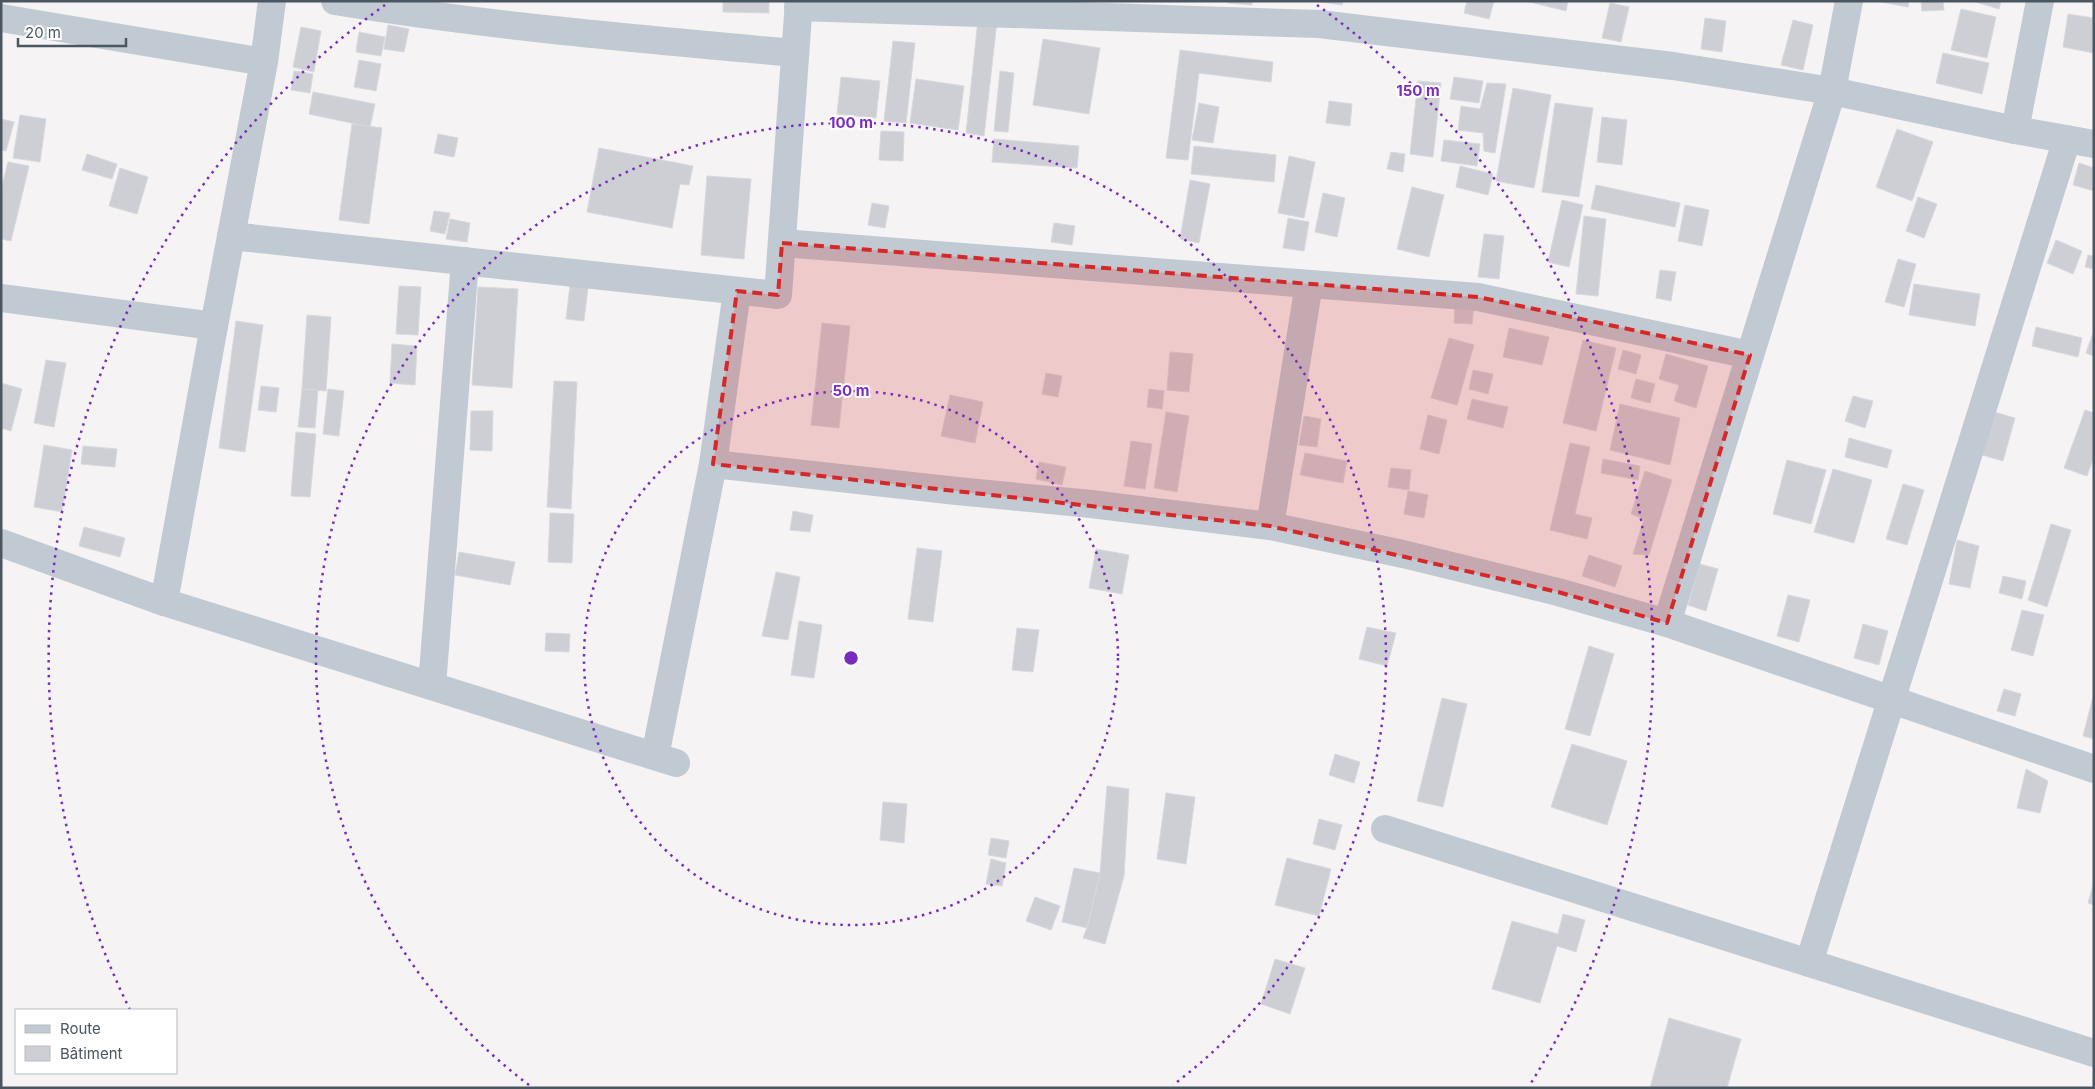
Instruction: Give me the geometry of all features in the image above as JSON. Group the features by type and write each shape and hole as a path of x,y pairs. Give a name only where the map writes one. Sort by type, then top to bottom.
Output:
{"street":[{"path":"164,602 264,62 272,1"},
{"path":"335,1 388,10 590,34 795,53"},
{"path":"1667,624 1832,92 1850,1"},
{"path":"2016,130 2040,1"},
{"path":"231,236 778,295 798,4 1319,24 1673,66 1832,92 2094,144"},
{"path":"1,18 264,62"},
{"path":"1809,963 2067,139"},
{"path":"782,243 1478,297 1750,355"},
{"path":"432,686 465,261"},
{"path":"1270,526 1309,284"},
{"path":"1,543 164,602 665,760 713,464 737,291"},
{"path":"1,298 214,326"},
{"path":"713,464 1091,504 1270,526 1402,554 1558,592 1667,624 2094,769"},
{"path":"1385,829 2094,1053"}],"highlighted area":[{"path":"782,243 1478,297 1750,355 1667,623 1558,592 1270,526 713,464 737,291 778,295"}],"building":[{"path":"723,1 769,1 769,13 723,12"},
{"path":"1228,1 1252,1 1252,5 1228,3"},
{"path":"1313,1 1343,1 1342,5"},
{"path":"1467,1 1494,1 1489,19 1464,13"},
{"path":"1526,1 1568,1 1566,11"},
{"path":"1876,1 1909,1 1908,7"},
{"path":"1921,1 1943,1 1944,10 1922,11"},
{"path":"1972,1 2001,1 1999,9"},
{"path":"1610,3 1629,7 1621,42 1602,38"},
{"path":"1961,9 1996,17 1987,58 1951,50"},
{"path":"2068,14 2094,18 2094,53 2063,47"},
{"path":"1705,18 1726,21 1722,52 1701,49"},
{"path":"978,20 997,21 984,136 966,133"},
{"path":"1793,20 1813,25 1803,70 1781,65"},
{"path":"388,25 409,29 404,52 384,49"},
{"path":"301,27 321,31 314,72 293,67"},
{"path":"359,32 385,37 381,56 356,52"},
{"path":"1043,39 1100,48 1089,114 1033,105"},
{"path":"893,41 915,43 906,123 884,121"},
{"path":"1180,50 1273,62 1271,82 1199,73 1188,160 1166,158"},
{"path":"1943,53 1989,63 1982,94 1936,83"},
{"path":"359,60 381,64 376,91 354,87"},
{"path":"294,71 313,74 310,93 291,90"},
{"path":"1000,71 1014,73 1008,132 994,131"},
{"path":"841,77 880,81 876,118 837,114"},
{"path":"1454,77 1483,81 1479,103 1450,99"},
{"path":"916,79 964,86 958,130 910,123"},
{"path":"1418,81 1441,83 1433,157 1410,154"},
{"path":"1487,83 1506,84 1495,153 1484,151 1483,133 1458,130 1461,106 1480,109"},
{"path":"1513,88 1551,95 1534,188 1496,181"},
{"path":"313,92 375,104 370,127 309,114"},
{"path":"1329,101 1352,104 1350,126 1326,123"},
{"path":"1199,103 1219,107 1213,143 1192,140"},
{"path":"1555,103 1593,108 1579,197 1542,192"},
{"path":"20,115 46,119 40,162 13,158"},
{"path":"1602,117 1627,120 1622,165 1597,162"},
{"path":"1,119 14,122 6,151 1,150"},
{"path":"352,124 382,128 369,224 339,220"},
{"path":"1897,129 1933,142 1912,201 1876,187"},
{"path":"881,131 904,132 903,161 879,160"},
{"path":"438,134 458,138 454,157 434,153"},
{"path":"994,139 1079,146 1077,168 992,162"},
{"path":"1444,140 1480,144 1477,166 1441,161"},
{"path":"1194,146 1276,155 1274,182 1191,174"},
{"path":"599,148 693,166 689,185 680,184 672,228 587,212"},
{"path":"1391,152 1405,154 1403,172 1387,169"},
{"path":"87,154 117,164 112,179 82,170"},
{"path":"1289,156 1315,162 1304,218 1278,213"},
{"path":"8,162 29,166 11,241 1,239 1,190"},
{"path":"2079,163 2094,168 2094,191 2073,185"},
{"path":"1460,166 1493,174 1488,195 1456,187"},
{"path":"120,168 148,177 137,214 109,206"},
{"path":"707,176 751,179 744,259 701,255"},
{"path":"1190,180 1210,184 1199,243 1180,239"},
{"path":"1596,185 1680,203 1675,227 1591,209"},
{"path":"1412,187 1444,195 1429,257 1397,249"},
{"path":"1323,193 1345,198 1337,237 1315,232"},
{"path":"1918,197 1937,204 1924,238 1906,231"},
{"path":"1562,200 1583,205 1569,267 1548,262"},
{"path":"872,203 889,206 885,228 868,225"},
{"path":"1685,205 1709,210 1702,246 1678,241"},
{"path":"434,211 450,213 445,234 430,231"},
{"path":"1584,216 1606,219 1598,296 1576,294"},
{"path":"1288,218 1309,222 1304,251 1283,248"},
{"path":"450,219 470,223 467,242 446,239"},
{"path":"1054,223 1075,226 1072,245 1051,242"},
{"path":"1484,234 1504,236 1499,279 1478,277"},
{"path":"2056,240 2082,251 2073,274 2047,263"},
{"path":"2088,255 2094,256 2094,269 2085,267"},
{"path":"1898,259 1916,264 1904,307 1885,302"},
{"path":"1660,270 1676,272 1671,301 1656,298"},
{"path":"571,277 589,279 584,321 566,319"},
{"path":"1914,284 1980,294 1975,326 1909,315"},
{"path":"399,286 421,287 418,335 396,334"},
{"path":"478,287 518,289 512,388 472,385"},
{"path":"1455,303 1474,305 1472,324 1454,323"},
{"path":"307,315 331,317 326,391 302,389"},
{"path":"236,321 263,325 245,452 219,448"},
{"path":"822,323 850,326 839,428 811,425"},
{"path":"2036,327 2082,338 2078,357 2032,346"},
{"path":"1509,328 1549,337 1542,365 1503,357"},
{"path":"2094,330 2094,356 2086,353"},
{"path":"1449,338 1474,345 1457,405 1431,398"},
{"path":"1583,340 1616,348 1596,431 1563,423"},
{"path":"392,344 417,346 415,385 390,383"},
{"path":"1623,350 1641,355 1636,374 1618,369"},
{"path":"1170,352 1193,354 1189,392 1167,390"},
{"path":"1666,354 1708,366 1696,408 1674,401 1679,385 1659,379"},
{"path":"46,360 66,363 54,427 34,423"},
{"path":"1473,370 1493,374 1488,394 1469,389"},
{"path":"1046,373 1062,376 1058,397 1042,394"},
{"path":"1636,379 1655,384 1650,403 1631,398"},
{"path":"554,381 577,382 571,509 547,507"},
{"path":"1,383 22,389 11,431 1,428"},
{"path":"261,386 279,388 276,412 258,410"},
{"path":"302,389 318,390 315,428 298,427"},
{"path":"328,389 344,391 339,436 323,434"},
{"path":"1149,389 1164,391 1162,409 1147,407"},
{"path":"950,395 983,402 975,443 941,436"},
{"path":"1853,396 1873,401 1865,428 1845,421"},
{"path":"1472,399 1508,407 1503,428 1467,419"},
{"path":"1620,404 1680,418 1670,465 1610,450"},
{"path":"2085,410 2094,413 2094,457 2087,476 2064,468"},
{"path":"471,411 493,411 492,451 470,450"},
{"path":"1166,412 1189,416 1177,492 1154,488"},
{"path":"1994,412 2015,418 2003,461 1982,455"},
{"path":"1428,415 1447,420 1439,454 1420,449"},
{"path":"1304,416 1321,419 1317,447 1299,445"},
{"path":"296,432 316,434 310,497 291,496"},
{"path":"1849,438 1892,450 1887,468 1845,457"},
{"path":"1131,441 1152,444 1145,489 1124,486"},
{"path":"1570,443 1590,447 1575,514 1592,518 1587,539 1550,530"},
{"path":"44,445 72,450 62,512 34,507"},
{"path":"83,446 117,449 115,467 81,464"},
{"path":"1305,453 1347,461 1343,483 1300,475"},
{"path":"1603,459 1640,466 1638,480 1601,473"},
{"path":"1787,460 1826,470 1811,524 1773,514"},
{"path":"1039,462 1066,467 1062,485 1036,479"},
{"path":"1391,468 1411,470 1409,490 1388,487"},
{"path":"1833,469 1872,480 1854,543 1814,532"},
{"path":"1645,471 1672,480 1649,555 1633,554 1644,519 1631,514"},
{"path":"1903,484 1924,490 1907,545 1886,539"},
{"path":"1408,491 1428,495 1424,518 1404,514"},
{"path":"793,511 813,515 810,532 790,530"},
{"path":"550,513 574,514 572,563 548,562"},
{"path":"2051,524 2071,530 2047,607 2028,600"},
{"path":"84,527 125,538 120,557 79,546"},
{"path":"1957,540 1979,546 1970,588 1949,584"},
{"path":"917,548 942,551 933,622 908,619"},
{"path":"1096,549 1129,555 1122,594 1089,588"},
{"path":"459,552 515,562 510,585 455,575"},
{"path":"1589,555 1622,566 1615,587 1582,576"},
{"path":"1700,564 1718,569 1706,611 1688,605"},
{"path":"776,572 800,577 788,640 762,636"},
{"path":"2003,576 2026,581 2022,599 1999,593"},
{"path":"1788,595 1810,600 1799,642 1777,636"},
{"path":"2022,610 2044,615 2033,656 2011,650"},
{"path":"799,621 822,625 814,678 791,675"},
{"path":"1863,624 1888,631 1879,665 1854,658"},
{"path":"1367,627 1396,633 1387,666 1359,659"},
{"path":"1017,628 1039,630 1033,672 1012,670"},
{"path":"546,633 570,634 569,652 545,651"},
{"path":"1589,646 1614,654 1590,736 1565,729"},
{"path":"2004,689 2021,694 2015,716 1997,711"},
{"path":"2094,697 2094,739 2083,736"},
{"path":"1442,698 1467,704 1443,807 1417,801"},
{"path":"1572,744 1627,761 1607,825 1551,807"},
{"path":"1335,754 1360,762 1354,783 1329,775"},
{"path":"2026,769 2048,781 2040,813 2017,808"},
{"path":"1107,786 1129,789 1124,876 1105,944 1083,938 1100,873"},
{"path":"1166,793 1195,797 1186,864 1157,859"},
{"path":"883,802 907,804 904,843 880,840"},
{"path":"1319,819 1342,825 1335,850 1313,844"},
{"path":"991,838 1009,841 1006,858 988,855"},
{"path":"1287,858 1331,869 1319,916 1275,905"},
{"path":"991,859 1006,863 1002,886 986,884"},
{"path":"1074,868 1100,873 1087,928 1062,922"},
{"path":"2094,885 2094,905 2088,903"},
{"path":"1035,897 1060,906 1051,930 1026,921"},
{"path":"1563,914 1585,920 1576,952 1557,946 1540,1003 1492,989 1512,921 1558,934"},
{"path":"1275,959 1305,968 1290,1014 1261,1004"},
{"path":"1669,1018 1741,1039 1727,1088 1650,1088"}]}
